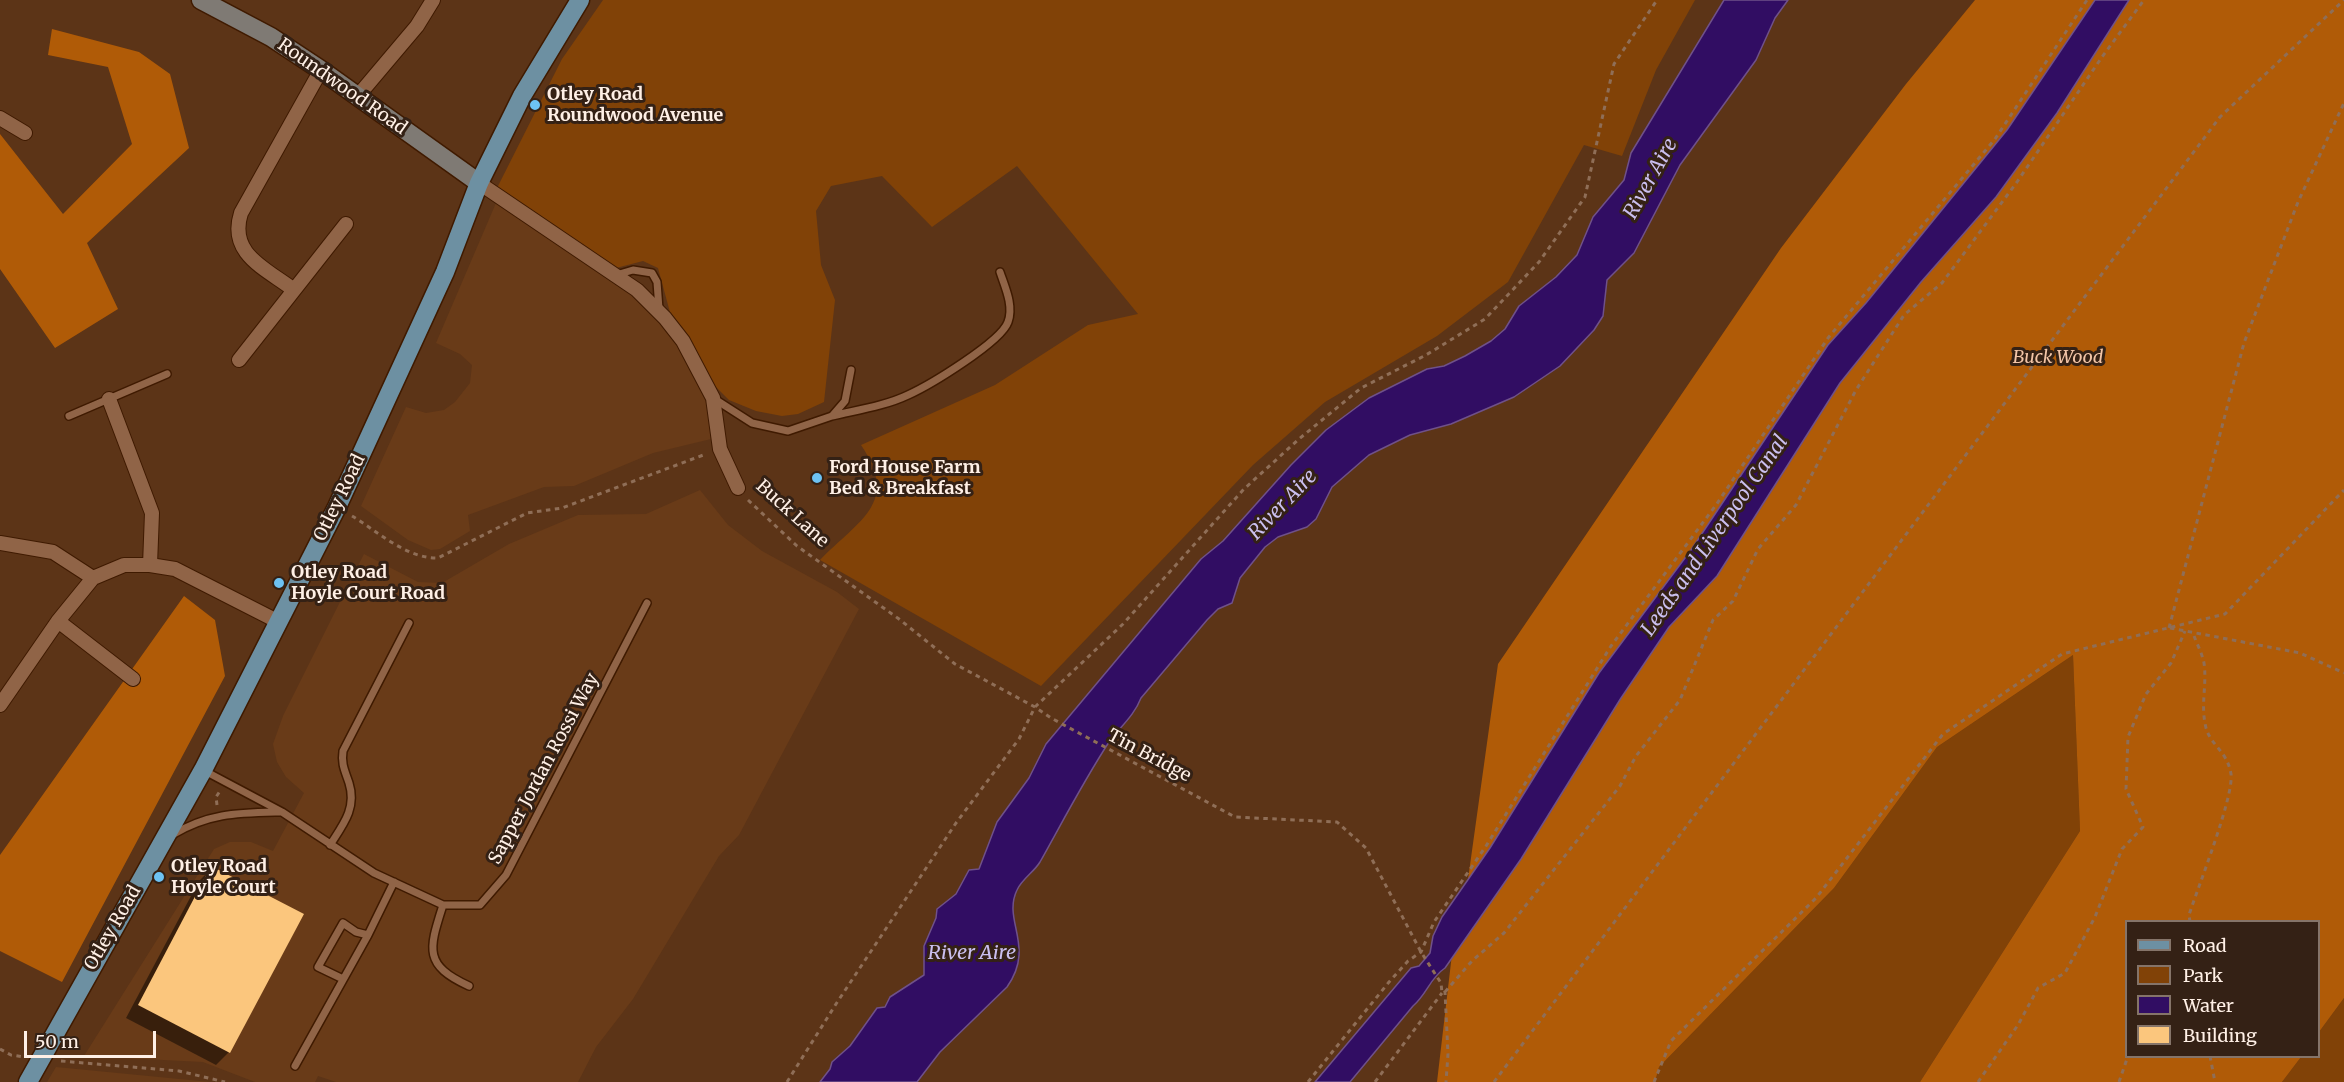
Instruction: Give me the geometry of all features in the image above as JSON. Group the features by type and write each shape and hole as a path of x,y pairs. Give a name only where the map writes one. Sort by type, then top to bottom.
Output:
{"main road":[{"name":"Otley Road","path":"28,1082 203,770 279,622 337,507 445,272 479,183 522,96 580,0"}],"street":[{"name":"Roundwood Road","path":"201,0 271,38 321,70 479,183"},
{"path":"357,97 417,26 433,0"},
{"path":"294,290 245,254 238,241 236,227 241,213 321,70"},
{"path":"0,118 25,133"},
{"name":"Buck Lane","path":"479,183 637,290 659,312 682,341 713,398 720,449 738,488"},
{"path":"239,360 346,224"},
{"path":"109,399 152,513 150,565"},
{"path":"0,543 53,552 93,578"},
{"path":"0,705 58,621 93,578 124,565 150,565 175,569 279,622"},
{"path":"58,621 133,679"}],"lane":[{"path":"616,275 633,270 652,273 657,282 659,312"},
{"path":"713,398 752,423 769,429 788,430 909,395 991,344 1003,333 1010,320 1008,296 1000,272"},
{"path":"832,416 845,401 850,370"},
{"path":"69,416 166,374"},
{"name":"Sapper Jordan Rossi Way","path":"203,770 282,812 330,845 394,882 443,905 480,905 506,875 647,603"},
{"path":"330,845 351,808 350,787 342,765 343,751 409,623"},
{"path":"165,838 195,822 219,815 282,812"},
{"path":"295,1065 368,935 394,882"},
{"path":"443,905 434,934 433,957 445,975 469,986"},
{"path":"343,979 318,967 343,923 356,933 368,935"}],"path":[{"path":"787,1082 956,824 1019,739 1035,707 1123,624 1244,489 1299,439 1361,388 1426,355 1485,319 1539,262 1585,197 1614,64 1657,0"},
{"path":"1308,1082 1389,982 1408,961 1423,954 1434,922 1486,846 1611,646 1716,505 1828,338 1995,139 2087,0"},
{"path":"1375,1082 1444,993 1472,961 1504,933 1620,786 1635,756 1680,700 1713,620 1733,601 1758,549 1796,505 1856,390 1904,315 1942,283 2017,182 2102,57 2144,0"},
{"path":"1494,1082 2220,117 2344,0"},
{"path":"2169,628 2244,343 2298,202 2344,103"},
{"path":"337,507 413,553 438,558 527,513 562,508 720,449"},
{"name":"Buck Lane","path":"738,488 755,508 796,546 899,619 955,664 1051,718"},
{"path":"1654,1082 1671,1041 1816,898 1943,734 2062,654 2224,614 2344,490"},
{"path":"2169,628 2300,653 2344,673"},
{"path":"1978,1082 2018,1025 2038,988 2065,973 2095,917 2122,849 2143,826 2126,789 2128,737 2146,694 2171,663 2185,631"},
{"path":"2190,920 2189,915 2198,886 2228,799 2232,777 2226,755 2208,736 2206,729 2204,662 2193,633"},
{"name":"Tin Bridge","path":"1051,718 1235,817 1337,822 1366,848 1423,954"},
{"path":"219,815 216,797 225,782"},
{"path":"1423,954 1442,983 1444,993 1448,1054 1446,1082"},
{"path":"0,1049 11,1055 179,1071 225,1082"},
{"path":"2119,1082 2127,1058"},
{"path":"2210,1058 2215,1082"}],"shaded area":[{"path":"496,203 546,233 640,299 669,328 707,400 711,439 653,453 574,486 544,487 468,515 470,531 440,549 431,550 408,540 361,506 406,407 426,413 444,410 455,402 470,383 472,365 460,354 436,343"},
{"path":"700,490 728,525 762,551 837,592 859,609 739,835 719,856 633,999 596,1047 578,1082 336,1082 318,1076 315,1082 255,1082 203,1062 84,1056 214,849 230,842 251,842 273,851 304,793 286,777 277,762 273,744 283,716 364,554 418,582 442,583 509,544 578,515 646,514"},
{"path":"56,1067 210,1082 47,1082"}],"green space":[{"path":"603,0 1695,0 1656,70 1622,156 1584,145 1508,282 1437,336 1325,402 1253,465 1041,686 820,560 861,521 876,496 877,482 872,465 861,445 995,385 1088,325 1138,314 1017,166 932,227 882,176 831,186 816,211 821,265 835,300 824,402 798,414 782,416 756,411 729,400 715,386 671,316 658,268 643,261 616,268 496,190 562,59"},
{"name":"Buck Wood","path":"1975,0 2344,0 2344,998 2320,1031 2320,920 2125,920 2125,1058 2300,1058 2282,1082 1920,1082 2080,831 2073,655 1937,747 1834,888 1659,1067 1655,1082 1437,1082 1452,954 1459,944 1498,664 1781,248 1906,84"},
{"path":"52,29 139,52 170,74 189,148 87,243 118,309 55,348 0,269 0,134 63,214 132,144 108,67 48,55"},
{"path":"184,596 215,620 225,676 62,982 0,951 0,855"},
{"path":"2073,655 2080,831 1920,1082 1655,1082 1659,1067 1834,888 1937,747"},
{"path":"2344,998 2344,1082 2282,1082 2300,1058 2320,1058 2320,1031"}],"water":[{"name":"River Aire","path":"1724,0 1788,0 1775,18 1756,60 1680,165 1634,253 1607,280 1603,316 1594,330 1560,366 1514,397 1451,424 1410,435 1369,455 1332,487 1316,519 1307,527 1278,537 1265,547 1240,578 1232,603 1218,609 1207,620 1141,698 1131,716 1109,742 1040,862 1019,886 1013,901 1013,912 1019,959 1007,987 940,1052 917,1082 820,1082 830,1069 832,1062 850,1046 877,1008 885,1007 890,997 924,975 924,946 936,918 937,909 956,894 969,870 979,869 997,822 1029,778 1046,744 1201,559 1223,541 1291,465 1326,430 1369,398 1427,369 1444,366 1491,341 1505,329 1519,306 1556,277 1577,255 1593,217 1624,180 1631,153"},
{"name":"Leeds and Liverpool Canal","path":"2095,0 2129,0 2057,113 1996,197 1921,282 1840,383 1717,576 1669,627 1621,698 1521,859 1445,968 1350,1082 1315,1082 1411,968 1419,966 1430,953 1433,936 1442,917 1490,848 1599,673 1691,550 1828,345 1866,303 2007,130"}],"building":[{"path":"211,866 304,914 230,1053 138,1005"}],"place":[{"name":"Otley Road Roundwood Avenue","path":"535,105"},
{"name":"Ford House Farm Bed & Breakfast","path":"817,478"},
{"name":"Otley Road Hoyle Court Road","path":"279,583"},
{"name":"Otley Road Hoyle Court","path":"159,877"}]}
